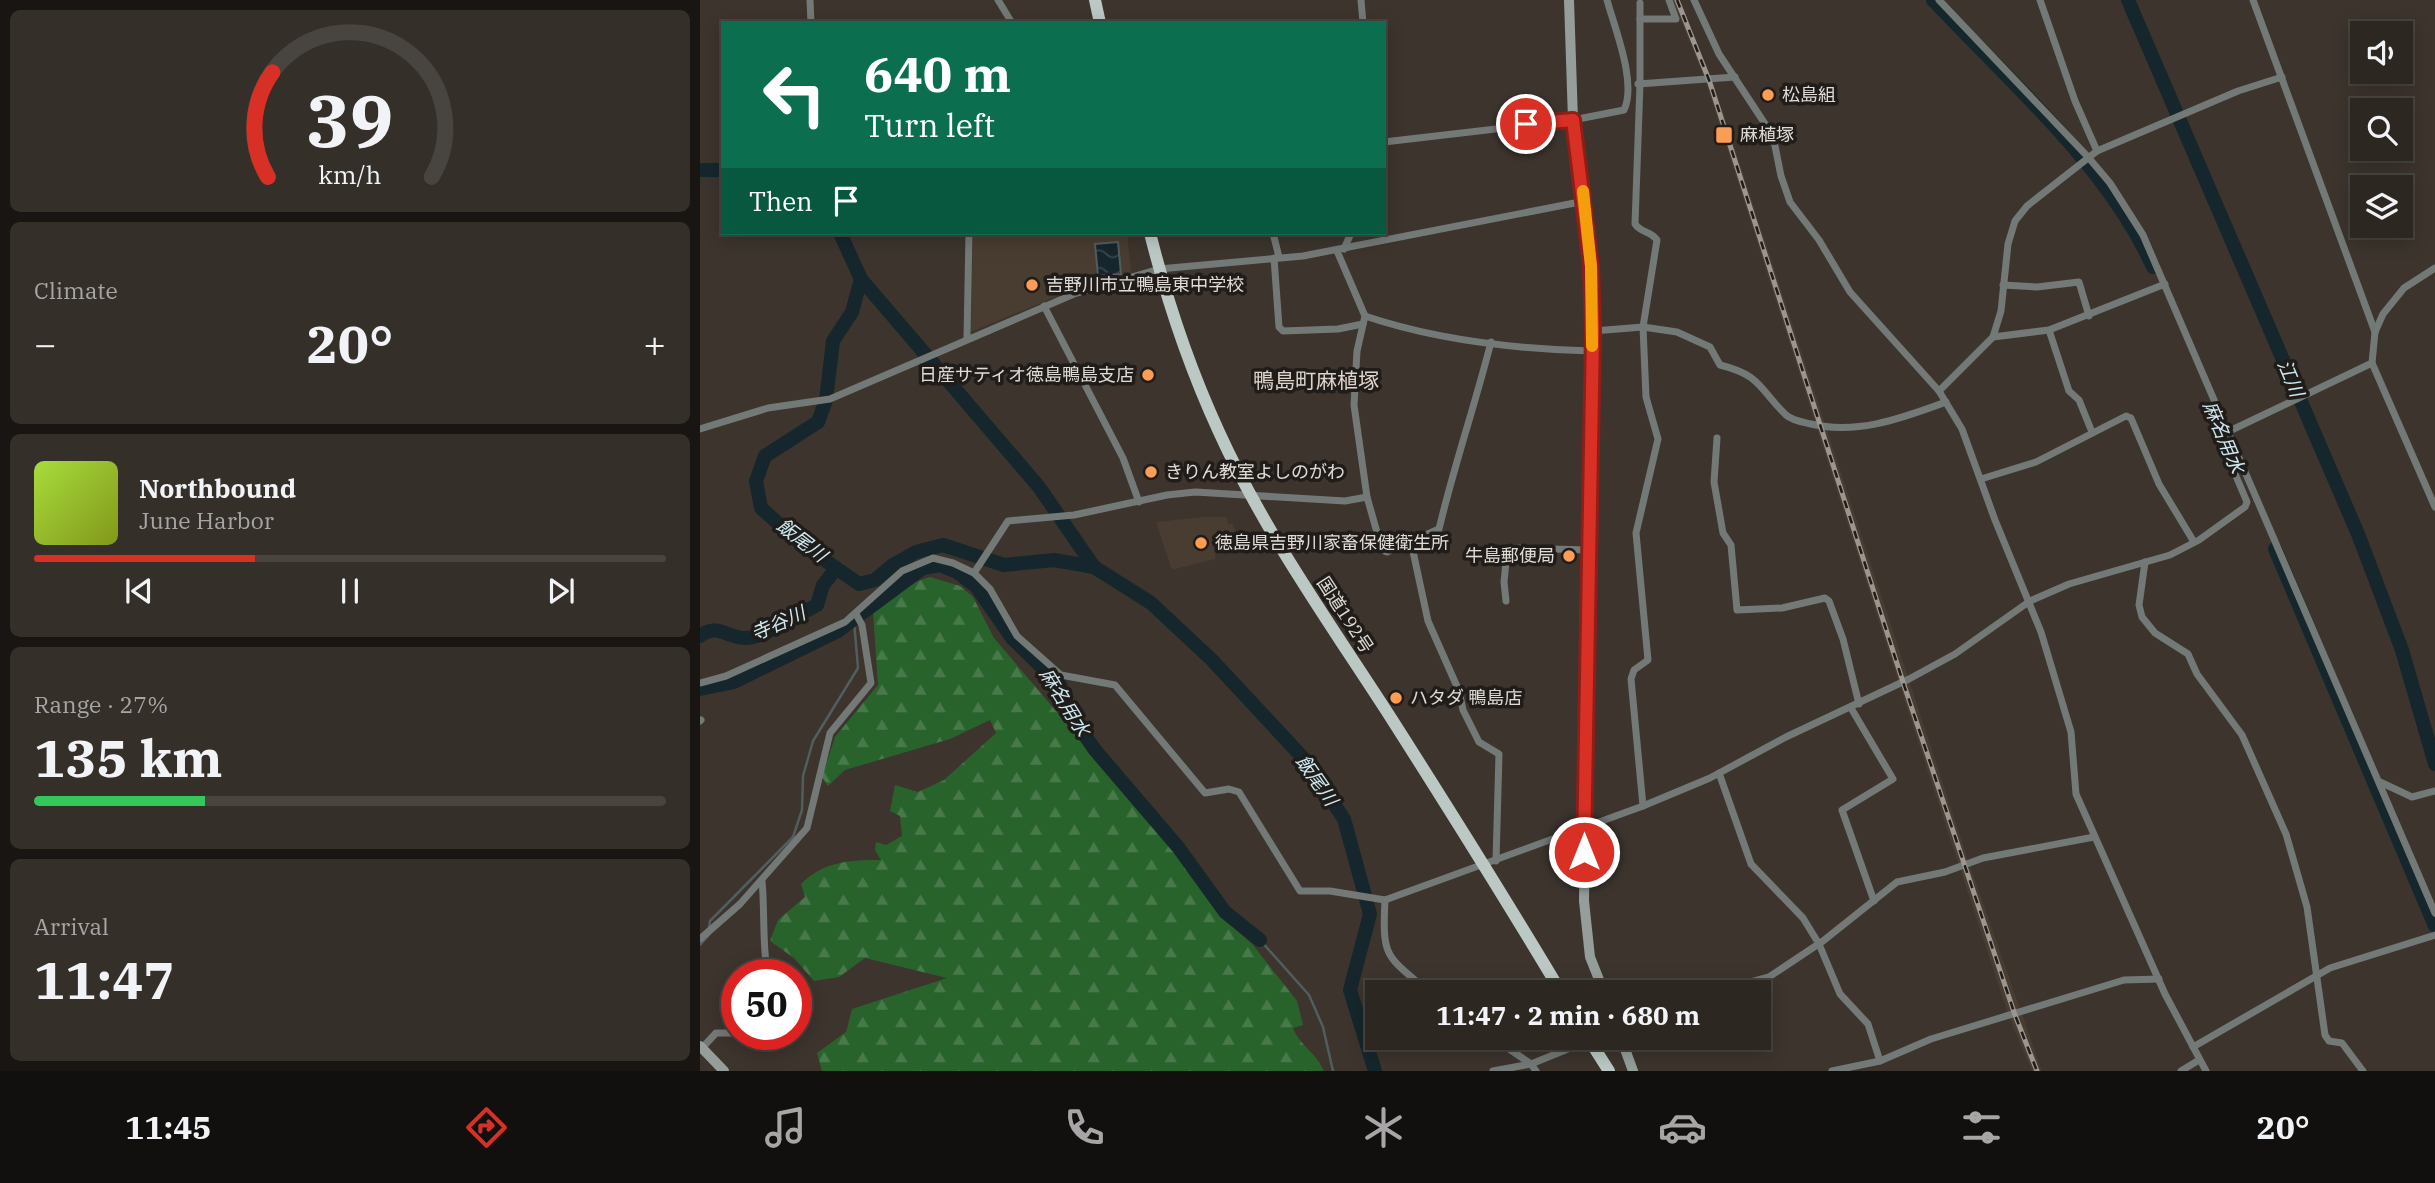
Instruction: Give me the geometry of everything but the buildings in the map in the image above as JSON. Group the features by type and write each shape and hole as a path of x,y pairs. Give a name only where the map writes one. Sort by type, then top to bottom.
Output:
{"highway":[{"path":"1095,0 1100,21"},
{"name":"国道192号","path":"1150,235 1186,351 1220,433 1253,495 1288,559 1490,862 1554,980"},
{"path":"1596,1050 1609,1071"}],"main road":[{"path":"1569,0 1573,120 1585,201 1593,331 1584,828 1585,915 1590,957 1599,980"},
{"path":"701,1047 724,1071"},
{"path":"1625,1050 1633,1071"}],"street":[{"path":"810,0 811,21"},
{"path":"998,0 1011,21"},
{"path":"1361,0 1363,21"},
{"path":"1386,142 1573,120 1624,110 1629,100 1629,85 1607,0"},
{"path":"1640,19 1676,19 1669,0"},
{"path":"1694,0 1719,54 1773,136 1781,176 1790,202 1819,240 1850,292 1939,391 1962,429 1995,520 2030,601 2071,732 2076,794 2159,979 2206,1071"},
{"path":"1939,0 2130,213 2435,913"},
{"path":"2040,0 2075,101 2098,151"},
{"path":"2253,0 2375,332"},
{"path":"1640,3 1635,224 1639,230 1652,234 1657,240 1643,327 1646,397 1658,439 1636,533 1648,660 1634,670 1631,679 1643,806"},
{"path":"1629,85 1735,77"},
{"path":"1939,391 1993,337 2001,311 2008,244 2015,221 2027,206 2098,151 2197,108 2281,77"},
{"path":"700,429 768,408 830,399 1074,294 1159,269 1340,250 1585,201"},
{"path":"967,338 969,235"},
{"path":"1273,235 1279,327 1283,331 1338,329 1364,320 1534,350 1591,351"},
{"path":"1340,250 1350,235"},
{"path":"1340,250 1364,320 1357,351 1354,405 1357,444 1367,497 1382,550 1387,552 1439,529 1457,456 1472,420 1491,342"},
{"path":"2435,268 2404,288 2383,314 2375,332 2372,363 2435,508"},
{"path":"2003,285 2037,287 2079,282 2089,316"},
{"path":"1993,337 2049,330 2163,285"},
{"path":"1044,306 1118,447 1139,502"},
{"path":"1593,331 1643,327 1676,332 1710,347 1720,365 1745,371 1787,415 1798,421 1837,429 1867,427 1946,402"},
{"path":"2049,330 2068,391 2079,400 2092,432"},
{"path":"700,683 726,676 857,616 902,571 920,561 933,558 953,563 974,573 990,589 1017,636 1061,675 1115,685 1205,793 1229,789 1239,792 1300,891 1334,892 1383,899 1643,806 1719,773 1955,654 2030,601 2069,584 2170,555 2194,542 2245,507 2247,502 2219,436 2372,363"},
{"path":"1981,479 2036,462 2126,416 2131,418 2159,484 2194,542"},
{"path":"1717,438 1714,482 1723,533 1731,545 1737,610 1782,608 1825,598 1829,601 1843,639 1855,706 1893,779 1842,810 1874,901"},
{"path":"974,573 1008,521 1073,515 1195,492 1346,501 1367,497"},
{"path":"1410,542 1428,621 1459,691 1463,710 1479,742 1499,754 1490,862"},
{"path":"1506,601 1504,582 1507,552 1514,548 1588,550"},
{"path":"2144,562 2139,605 2142,617 2155,633 2188,654 2197,674 2242,735 2286,834 2307,907 2325,1035 2329,1041 2343,1043 2363,1071"},
{"path":"700,939 762,881 807,828 830,733 871,683 872,670 857,616"},
{"path":"1719,773 1751,864 1803,918 1819,943 1840,994 1868,1024 1880,1061"},
{"path":"2379,782 2412,797 2435,791"},
{"path":"1758,980 1769,977 1819,943 1897,883 1945,872 1983,858 2094,836"},
{"path":"762,881 766,923 764,959"},
{"path":"1383,899 1383,941 1391,960 1415,980"},
{"path":"2193,1047 2330,968 2435,935"},
{"path":"1832,1071 1880,1061 1931,1040 2124,980 2159,979"},
{"path":"701,1047 716,1033 721,1033"},
{"path":"1509,1050 1533,1068"},
{"path":"1493,1071 1533,1068 1568,1050"},
{"path":"2181,1071 2199,1060"}],"shaded area":[{"path":"1673,0 1680,0 1712,79 1969,863 2042,1071 2032,1071 2009,1017 1705,80"},
{"name":"吉野川市立鴨島東中学校","path":"973,235 1127,235 1131,272 1053,298 971,332"},
{"path":"1227,517 1228,524 1233,524 1239,543 1216,547 1215,559 1172,570 1156,522"}],"green space":[{"path":"930,577 960,586 973,597 994,638 1167,842 1224,919 1253,945 1297,1001 1303,1025 1293,1028 1324,1071 822,1071 817,1053 846,1032 852,1009 947,978 865,958 839,977 814,981 812,959 795,959 770,941 778,920 805,897 801,884 810,876 838,863 881,860 875,850 876,842 886,845 902,836 900,816 890,811 895,785 918,792 944,780 996,733 990,720 950,739 845,770 828,786 822,777 835,737 878,685 873,612 904,586"}],"water":[{"path":"1118,242 1121,274 1098,276 1095,244"}],"waterway":[{"name":"麻名用水","path":"1933,0 2055,126 2083,159 2110,194 2153,267"},
{"name":"江川","path":"2128,0 2358,534 2402,650 2435,764"},
{"name":"飯尾川","path":"700,170 721,170"},
{"name":"飯尾川","path":"841,235 861,279 1039,487 1094,567"},
{"name":"飯尾川","path":"861,279 852,312 833,341 826,400 818,422 765,456 756,481 761,508 800,543 859,584 875,580 893,565 916,552 943,545 1004,565 1054,560 1094,567 1151,603 1212,660 1305,760 1344,819 1370,914 1350,990 1375,1071"},
{"name":"麻名用水","path":"2275,549 2435,926"},
{"name":"麻名用水","path":"700,689 734,682 838,631 923,568 940,565 957,572 976,586 1012,638 1060,685 1072,717 1095,750 1178,847 1225,912 1260,940"},
{"name":"寺谷川","path":"700,636 706,632 718,631 747,638 772,629 817,605 823,585 835,570"},
{"path":"709,928 710,921 793,837 802,810 803,776 813,741 858,668 854,621"},
{"path":"700,945 709,935"},
{"name":"麻名用水","path":"1260,940 1309,995 1323,1027 1333,1071"}],"railway":[{"path":"1677,0 1709,80 1903,682 2015,1015 2037,1071"}],"slow traffic":[{"path":"1583,191 1591,266 1592,346"}],"place":[{"name":"松島組","path":"1768,95"},
{"name":"麻植塚","path":"1724,135"},
{"name":"吉野川市立鴨島東中学校","path":"1032,285"},
{"name":"日産サティオ徳島鴨島支店","path":"1148,375"},
{"name":"きりん教室よしのがわ","path":"1151,472"},
{"name":"徳島県吉野川家畜保健衛生所","path":"1201,543"},
{"name":"牛島郵便局","path":"1569,556"},
{"name":"ハタダ 鴨島店","path":"1396,698"}],"district":[{"name":"鴨島町麻植塚","path":"1316,381"}],"route":[{"path":"1526,124 1573,120 1591,266 1593,331 1584,852"}]}
